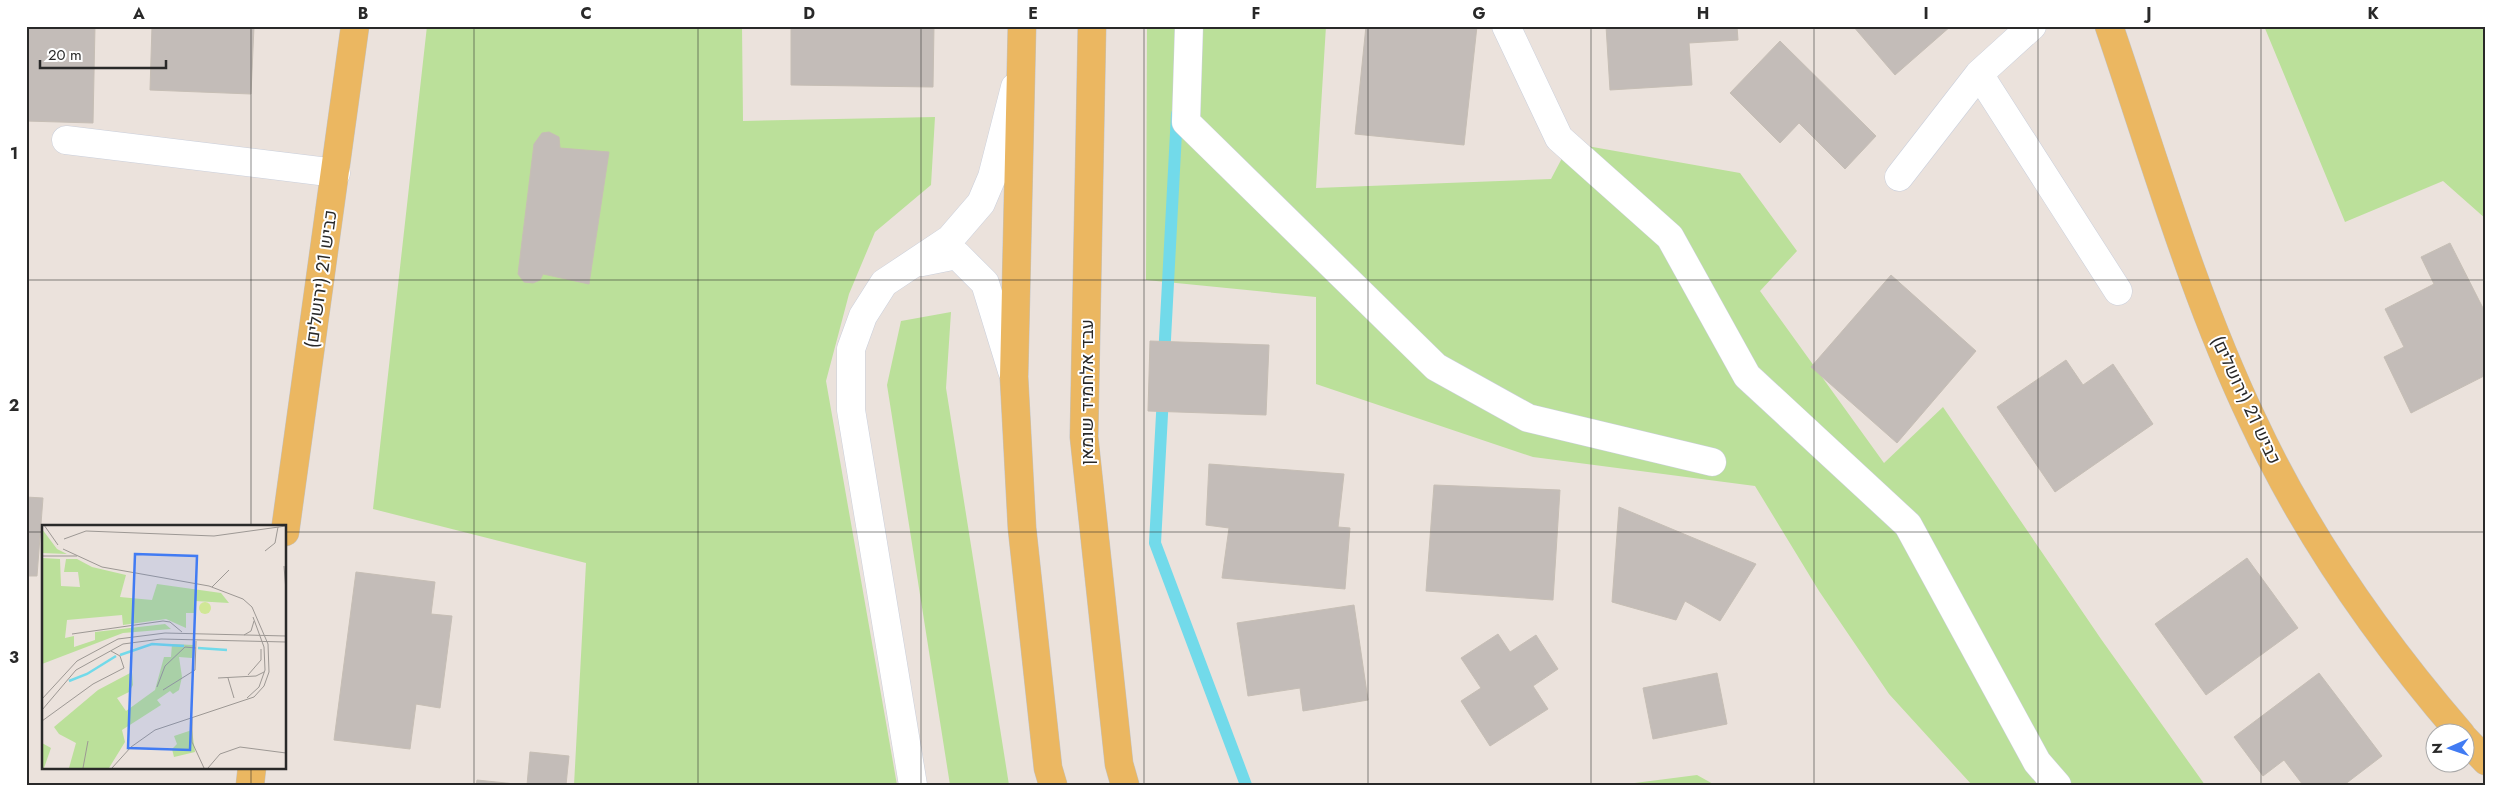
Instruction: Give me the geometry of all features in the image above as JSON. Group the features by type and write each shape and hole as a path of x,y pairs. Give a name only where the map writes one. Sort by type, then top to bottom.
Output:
{"main road":[{"name":"כביש 21 (ירושלים)","path":"286,525 355,26"},
{"path":"1022,26 1014,376 1022,528 1048,768 1053,785"},
{"name":"עבד אלחמיד שומאן","path":"1092,26 1084,438 1119,764 1125,785"},
{"name":"כביש 21 (ירושלים)","path":"2109,26 2208,314 2254,423 2293,498 2365,613 2452,724"},
{"path":"2474,748 2486,761"},
{"path":"250,785 252,768"}],"street":[{"path":"1189,26 1186,122 1436,366 1528,418 1712,462"},
{"path":"1506,26 1559,138 1670,237 1747,376 1908,525 2037,762 2057,785"},
{"path":"1900,177 1979,74 2032,26"},
{"path":"913,785 851,401 851,349 863,316 884,283 950,239 981,203 992,177 1022,60"},
{"path":"1979,74 2118,291"},
{"path":"66,140 336,173"},
{"path":"916,263 957,255 985,283 1014,376"}],"green space":[{"path":"427,26 742,26 743,121 935,117 931,185 875,232 849,294 826,381 897,785 574,785 586,563 373,509"},
{"path":"1147,26 1326,26 1316,188 1551,179 1570,143 1740,173 1797,251 1760,291 1884,463 1943,407 2101,639 2205,785 1972,785 1889,694 1819,591 1755,486 1533,457 1316,384 1316,297 1146,280"},
{"path":"2264,26 2486,26 2486,219 2443,181 2345,222"},
{"path":"951,312 946,388 1009,785 950,785 887,385 901,321"},
{"path":"1697,775 1715,785 1619,785"}],"building":[{"path":"26,26 95,26 93,123 26,121"},
{"path":"152,26 254,26 251,94 150,90"},
{"path":"791,26 934,26 933,87 791,85"},
{"path":"1366,26 1477,26 1464,145 1355,134"},
{"path":"1606,26 1737,26 1738,40 1689,43 1692,85 1610,90"},
{"path":"1853,26 1951,26 1895,75"},
{"path":"1780,41 1876,136 1845,169 1799,123 1780,143 1730,93"},
{"path":"549,132 559,137 560,148 609,152 589,284 543,274 540,280 533,283 524,282 518,274 534,144 542,133"},
{"path":"2450,243 2486,314 2486,375 2411,413 2384,357 2404,347 2385,309 2434,284 2421,257"},
{"path":"1891,275 1976,351 1897,443 1811,367"},
{"path":"1150,341 1269,345 1266,415 1148,411"},
{"path":"2066,360 2083,385 2113,364 2153,424 2055,492 1997,407"},
{"path":"1209,464 1344,474 1338,527 1350,528 1345,589 1222,578 1229,528 1206,525"},
{"path":"1434,485 1560,490 1553,600 1426,591"},
{"path":"26,497 43,498 37,576 26,576"},
{"path":"1619,507 1756,564 1720,621 1685,601 1676,620 1612,602"},
{"path":"2247,558 2298,628 2206,695 2155,624"},
{"path":"356,572 435,582 431,614 452,616 440,708 416,704 410,749 334,740"},
{"path":"1354,605 1368,700 1303,711 1300,688 1248,696 1237,623"},
{"path":"1498,634 1510,652 1536,635 1558,669 1533,686 1548,709 1490,746 1461,701 1481,688 1461,658"},
{"path":"1717,673 1727,724 1653,739 1643,688"},
{"path":"2319,673 2382,756 2344,785 2303,785 2284,760 2263,776 2234,737"},
{"path":"530,752 569,756 566,785 527,785"},
{"path":"477,780 525,785 476,785"}],"waterway":[{"path":"1164,358 1177,114"},
{"path":"1163,396 1155,543 1246,785"}]}
